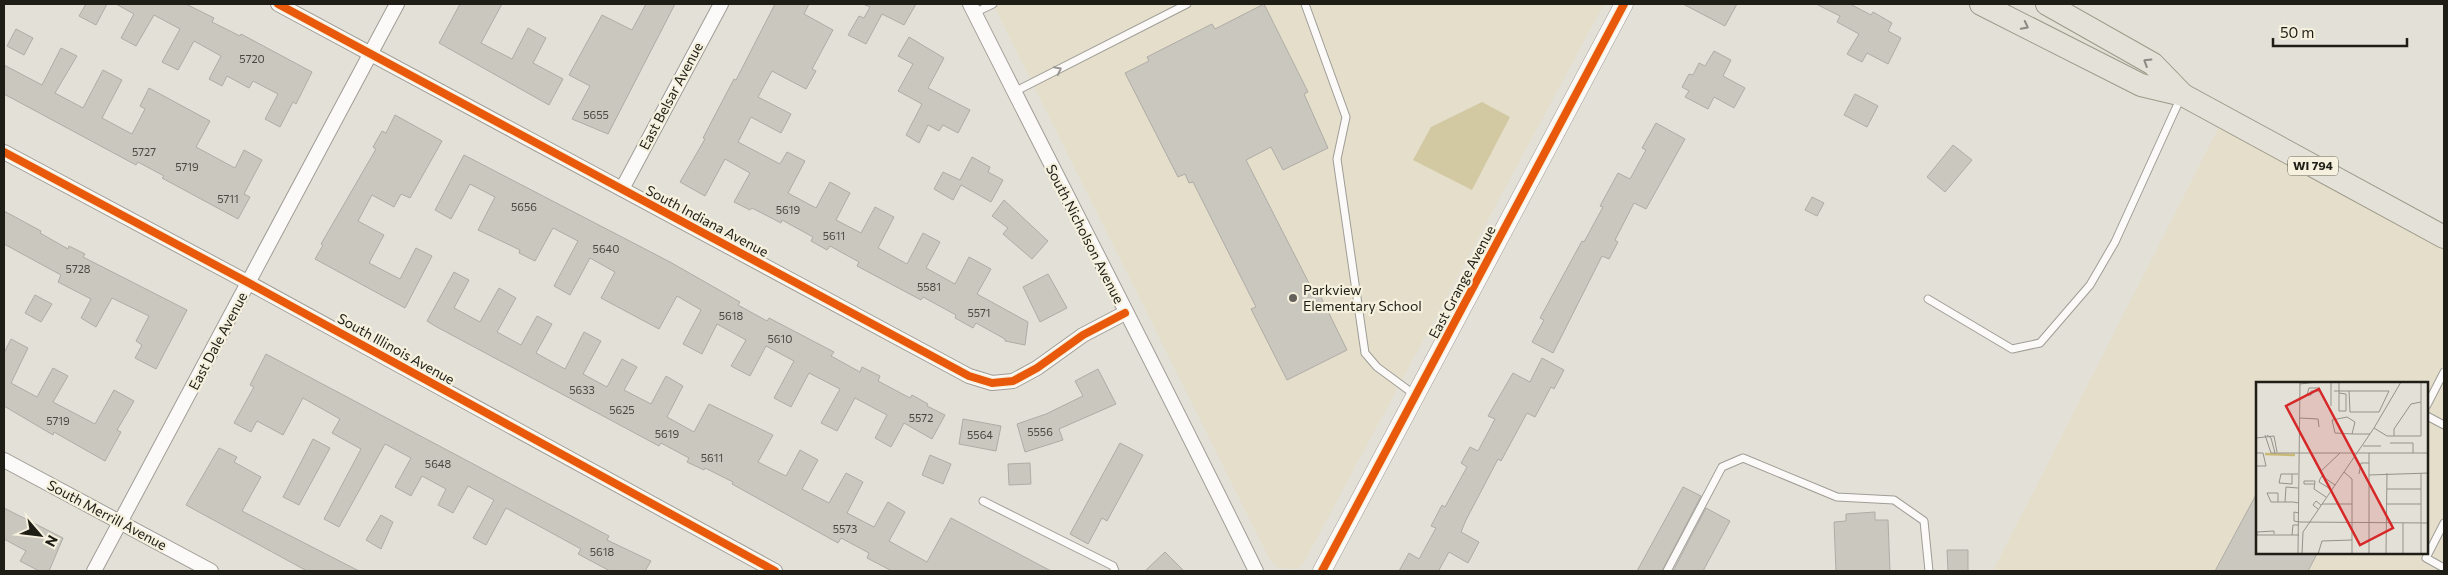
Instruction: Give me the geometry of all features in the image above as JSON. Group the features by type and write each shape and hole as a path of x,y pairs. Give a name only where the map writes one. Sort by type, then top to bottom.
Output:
{"main road":[{"name":"WI 794","path":"1981,4 2142,85 2183,95 2444,237"},
{"name":"WI 794","path":"2046,4 2153,64 2183,95"}],"street":[{"name":"South Indiana Avenue","path":"278,4 969,376 992,383 1013,381 1037,368 1083,335 1125,313"},
{"name":"East Dale Avenue","path":"94,571 397,4"},
{"name":"East Belsar Avenue","path":"622,189 721,4"},
{"name":"East Grange Avenue","path":"1322,571 1624,4"},
{"name":"South Nicholson Avenue","path":"972,8 1256,571"},
{"name":"South Illinois Avenue","path":"4,152 249,283 775,571"},
{"name":"South Merrill Avenue","path":"4,460 211,571"}],"lane":[{"path":"972,8 993,4"},
{"path":"1014,92 1187,4"},
{"path":"1305,4 1346,117 1337,159 1365,353 1377,367 1415,395"},
{"path":"1928,299 2012,349 2040,343 2090,285 2105,259 2135,201 2183,95"},
{"path":"2428,403 2444,372"},
{"path":"2428,417 2444,426"},
{"path":"1667,571 1722,468 1743,458 1837,497 1894,500 1924,521 1929,571"},
{"path":"983,500 1113,566 1115,571"},
{"path":"2428,554 2444,523"},
{"path":"2428,555 2426,558 2444,568"}],"shaded area":[{"name":"Parkview Elementary School","path":"993,4 1604,4 1303,564 1298,569 1279,568 1270,560"},
{"path":"1482,102 1510,117 1472,190 1413,160 1431,127"},
{"path":"2224,117 2444,237 2444,571 1993,571"}],"building":[{"path":"86,4 107,4 96,25 79,16"},
{"path":"116,4 186,4 214,18 212,22 240,36 241,34 312,72 296,104 293,102 280,127 265,119 278,94 253,81 249,88 227,76 222,86 209,79 221,56 194,41 178,70 162,62 180,29 154,15 136,46 121,38 134,14"},
{"path":"460,4 502,4 481,43 512,59 528,28 546,38 533,63 563,79 549,105 439,43"},
{"path":"646,4 675,4 608,134 572,119 590,86 569,75 602,15 632,30"},
{"path":"775,4 809,4 804,14 833,30 812,69 816,71 806,89 772,71 758,97 791,114 781,133 751,117 738,142 780,164 787,152 805,161 788,193 816,208 830,182 850,193 836,220 861,233 875,207 894,217 878,248 907,264 923,233 940,242 926,268 955,284 969,257 991,269 977,294 1028,322 1025,345 1005,341 1005,339 976,323 973,328 955,318 956,315 923,297 921,300 857,266 859,262 830,246 827,250 811,241 813,237 782,220 781,223 752,208 750,210 734,202 750,173 725,159 705,196 680,182 705,139 703,138 734,79 736,80"},
{"path":"863,4 916,4 904,25 882,14 866,44 848,35 859,16 864,18 870,7"},
{"path":"1264,4 1308,92 1304,94 1328,148 1283,170 1271,147 1246,160 1313,291 1317,289 1347,350 1287,380 1251,309 1256,307 1193,182 1189,183 1185,174 1178,177 1125,73 1149,61 1147,57 1212,24 1215,29"},
{"path":"1683,4 1737,4 1725,26"},
{"path":"1816,4 1850,4 1871,15 1873,12 1892,23 1888,31 1901,38 1888,64 1867,53 1862,62 1847,54 1859,34 1837,22 1840,16"},
{"path":"16,29 33,38 24,55 7,46"},
{"path":"909,37 944,58 928,88 970,110 958,133 943,125 939,131 928,125 919,143 906,135 922,104 898,91 913,64 898,56"},
{"path":"61,48 77,56 55,93 83,108 103,70 122,80 102,118 132,134 145,109 140,106 149,88 210,121 196,147 235,168 244,150 262,160 244,194 250,197 238,219 162,178 164,176 138,162 136,165 4,94 4,65 42,85"},
{"path":"1714,51 1731,60 1723,76 1745,88 1734,108 1714,97 1708,109 1685,97 1689,91 1682,87 1689,74 1693,75 1699,63 1705,66"},
{"path":"1855,94 1878,106 1867,127 1844,115"},
{"path":"395,115 442,141 410,198 401,194 394,207 372,195 358,221 384,235 369,263 400,279 416,248 432,256 405,308 315,259 323,245 321,244 376,149 373,147 382,131 386,133"},
{"path":"1656,123 1685,139 1646,209 1634,203 1615,240 1618,242 1609,259 1602,256 1553,353 1532,342 1544,320 1540,318 1603,207 1600,206 1618,173 1630,179 1646,150 1642,148"},
{"path":"1953,145 1972,160 1945,192 1927,177"},
{"path":"464,155 670,262 740,302 738,305 767,321 769,318 834,352 831,356 860,372 862,367 880,376 878,381 910,398 912,395 928,404 927,406 945,415 932,439 904,423 891,447 875,438 887,415 855,398 837,431 821,423 840,389 809,373 791,407 774,398 794,361 766,346 750,376 731,366 746,340 717,324 702,354 683,344 701,310 677,296 659,329 601,298 615,272 590,258 570,295 554,286 578,241 553,228 535,261 519,253 520,250 478,230 495,197 470,184 451,219 435,210"},
{"path":"972,157 990,167 988,172 1003,180 991,202 961,185 953,200 934,189 943,172 960,180"},
{"path":"1812,197 1824,203 1817,216 1805,210"},
{"path":"1004,200 1048,241 1032,259 1003,234 1008,228 992,216"},
{"path":"4,211 41,231 40,233 68,249 69,246 85,254 83,257 187,310 156,369 135,358 142,345 136,341 149,316 112,298 96,327 81,318 91,299 58,282 61,275 4,244"},
{"path":"454,272 469,280 454,308 480,322 499,288 516,298 497,332 521,345 537,316 552,324 536,353 565,369 584,332 601,341 583,374 607,387 622,359 637,367 624,390 651,404 666,376 683,386 667,417 694,432 709,404 773,435 758,462 786,476 800,450 818,460 802,489 829,503 846,473 863,482 847,513 874,527 888,502 905,512 889,541 927,562 951,518 1051,571 892,571 867,558 869,553 841,538 838,543 732,484 733,482 705,468 704,470 687,462 689,458 661,443 659,446 427,321"},
{"path":"1048,274 1067,308 1040,322 1023,287"},
{"path":"35,295 52,304 41,322 25,313"},
{"path":"11,339 28,348 11,383 37,397 53,368 68,376 53,402 95,424 114,390 134,401 117,430 121,432 105,461 54,432 53,435 4,406 4,353"},
{"path":"266,354 609,536 607,540 651,561 645,571 610,571 578,554 581,549 506,508 486,545 473,538 494,500 468,486 453,513 438,505 446,489 422,476 411,496 395,487 411,458 385,444 339,527 324,519 361,449 332,433 340,419 303,398 283,435 257,421 251,432 234,423 254,387 250,385"},
{"path":"1542,358 1564,370 1554,389 1551,387 1535,417 1527,413 1501,461 1498,459 1466,520 1461,532 1479,542 1468,563 1449,552 1439,570 1442,571 1399,571 1409,553 1419,559 1436,528 1431,526 1442,505 1445,507 1467,467 1461,463 1470,447 1478,451 1495,419 1488,416 1513,373 1530,382"},
{"path":"1098,369 1116,404 1059,429 1063,440 1025,452 1017,424 1046,414 1083,396 1075,381"},
{"path":"963,419 1001,426 996,451 959,444"},
{"path":"313,439 330,448 299,505 283,497"},
{"path":"1120,443 1143,455 1107,521 1102,518 1088,544 1070,534"},
{"path":"219,448 237,457 234,462 261,477 242,511 359,571 307,571 186,505"},
{"path":"930,455 951,464 943,484 922,475"},
{"path":"1030,463 1031,484 1009,485 1008,464"},
{"path":"1683,487 1701,496 1662,571 1637,571"},
{"path":"2256,495 2256,555 2316,555 2308,571 2215,571"},
{"path":"4,508 63,538 49,571 39,571 20,561 26,551 4,539"},
{"path":"1706,508 1730,521 1703,571 1673,571"},
{"path":"1875,512 1875,520 1888,520 1890,571 1836,571 1834,522 1846,521 1846,514"},
{"path":"381,515 393,522 381,549 366,540"},
{"path":"1947,550 1968,550 1968,571 1948,571"},
{"path":"1165,552 1184,571 1145,571"}],"cycle path":[{"path":"278,4 969,376 992,383 1013,381 1037,368 1083,335 1125,313"},
{"path":"1322,571 1624,4"},
{"path":"4,152 249,283 775,571"}],"place":[{"name":"Parkview Elementary School","path":"1293,298"}]}
